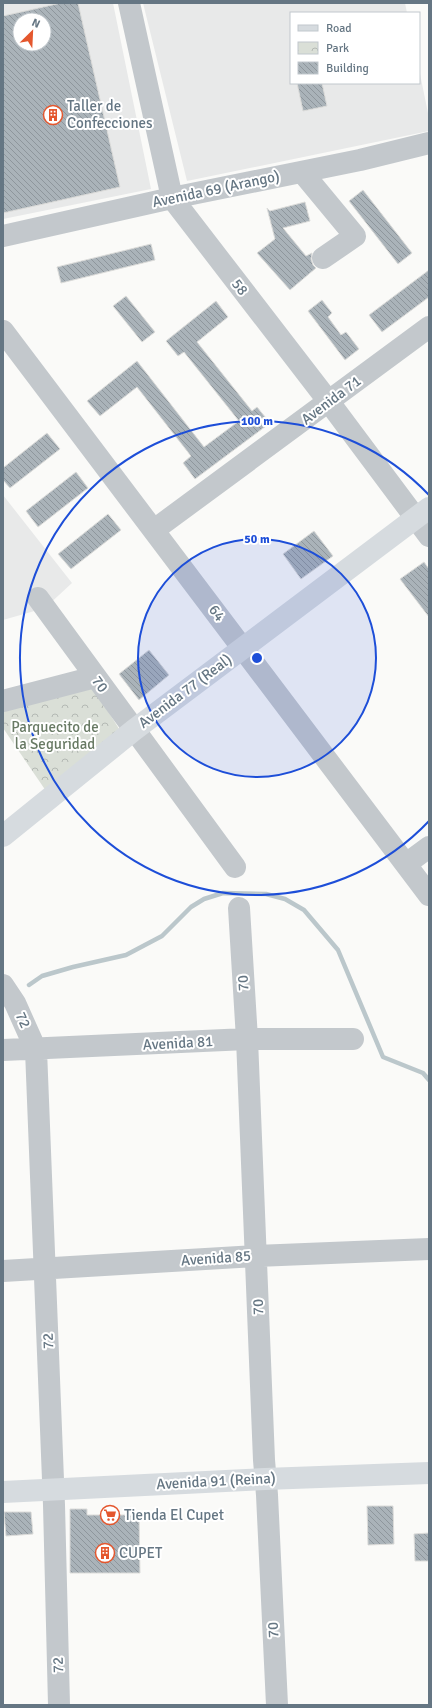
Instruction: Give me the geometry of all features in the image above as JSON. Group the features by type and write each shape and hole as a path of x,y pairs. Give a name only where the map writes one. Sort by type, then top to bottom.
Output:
{"main road":[{"name":"Avenida 77 (Real)","path":"3,836 134,730 422,512"},
{"name":"Avenida 91 (Reina)","path":"3,1492 265,1479 429,1473"}],"street":[{"name":"58","path":"129,3 172,198 329,402 422,512 429,536"},
{"name":"Avenida 69 (Arango)","path":"3,236 172,198 360,160 425,150"},
{"path":"302,172 355,236 323,258"},
{"name":"Avenida 71","path":"154,530 429,327"},
{"name":"64","path":"3,331 429,895"},
{"name":"70","path":"38,598 235,867"},
{"path":"3,701 95,677"},
{"path":"406,864 429,847"},
{"name":"70","path":"239,908 247,1039 265,1479 277,1705"},
{"name":"72","path":"3,985 15,1003 36,1050 53,1490 59,1705"},
{"name":"Avenida 81","path":"3,1050 36,1050 247,1039 353,1039"},
{"name":"Avenida 85","path":"3,1271 45,1270 256,1256 429,1249"}],"shaded area":[{"name":"Taller de Confecciones","path":"3,3 113,3 151,189 3,219"},
{"path":"143,3 405,3 407,12 290,12 290,84 420,84 420,74 429,118 429,131 187,181"},
{"path":"3,495 72,583 45,608 3,620"}],"green space":[{"name":"Parquecito de la Seguridad","path":"91,684 121,732 46,791 3,728 3,712"}],"building":[{"name":"Taller de Confecciones","path":"61,3 78,3 120,187 3,213 3,16 12,14 12,52 52,52 52,12 21,12"},
{"path":"297,84 322,84 327,106 303,111"},
{"path":"363,190 412,253 398,264 349,201"},
{"path":"305,202 310,221 283,228 306,256 312,253 311,259 316,268 290,290 257,253 275,239 267,208 270,211"},
{"path":"151,244 155,260 61,283 57,267"},
{"path":"429,270 429,297 382,332 369,315"},
{"path":"126,296 155,332 142,342 113,306"},
{"path":"322,300 332,313 328,317 341,335 346,332 359,349 345,360 308,311"},
{"path":"216,301 228,317 197,342 252,411 257,407 270,423 195,479 183,463 191,456 137,387 100,416 87,401 137,361 204,447 239,421 184,352 178,356 166,341"},
{"path":"47,433 60,449 10,488 3,480 3,468"},
{"path":"76,472 88,488 38,527 26,511"},
{"path":"108,514 121,530 71,569 58,554"},
{"path":"314,531 333,556 301,579 283,554"},
{"path":"424,562 429,569 429,617 400,579"},
{"path":"149,650 169,675 139,700 119,674"},
{"path":"367,1506 393,1506 394,1544 368,1545"},
{"name":"CUPET","path":"70,1509 87,1509 87,1515 139,1515 140,1573 70,1573"},
{"path":"4,1512 31,1512 33,1534 6,1536"},
{"path":"429,1533 429,1561 415,1561 414,1534"}],"waterway":[{"path":"29,985 42,976 73,967 126,955 162,936 191,907 204,899 223,893 266,894 285,899 304,910 338,950 383,1057 423,1073 429,1080"}],"place":[{"name":"Taller de Confecciones","path":"53,115"},
{"name":"Tienda El Cupet","path":"110,1515"},
{"name":"CUPET","path":"105,1553"}]}
